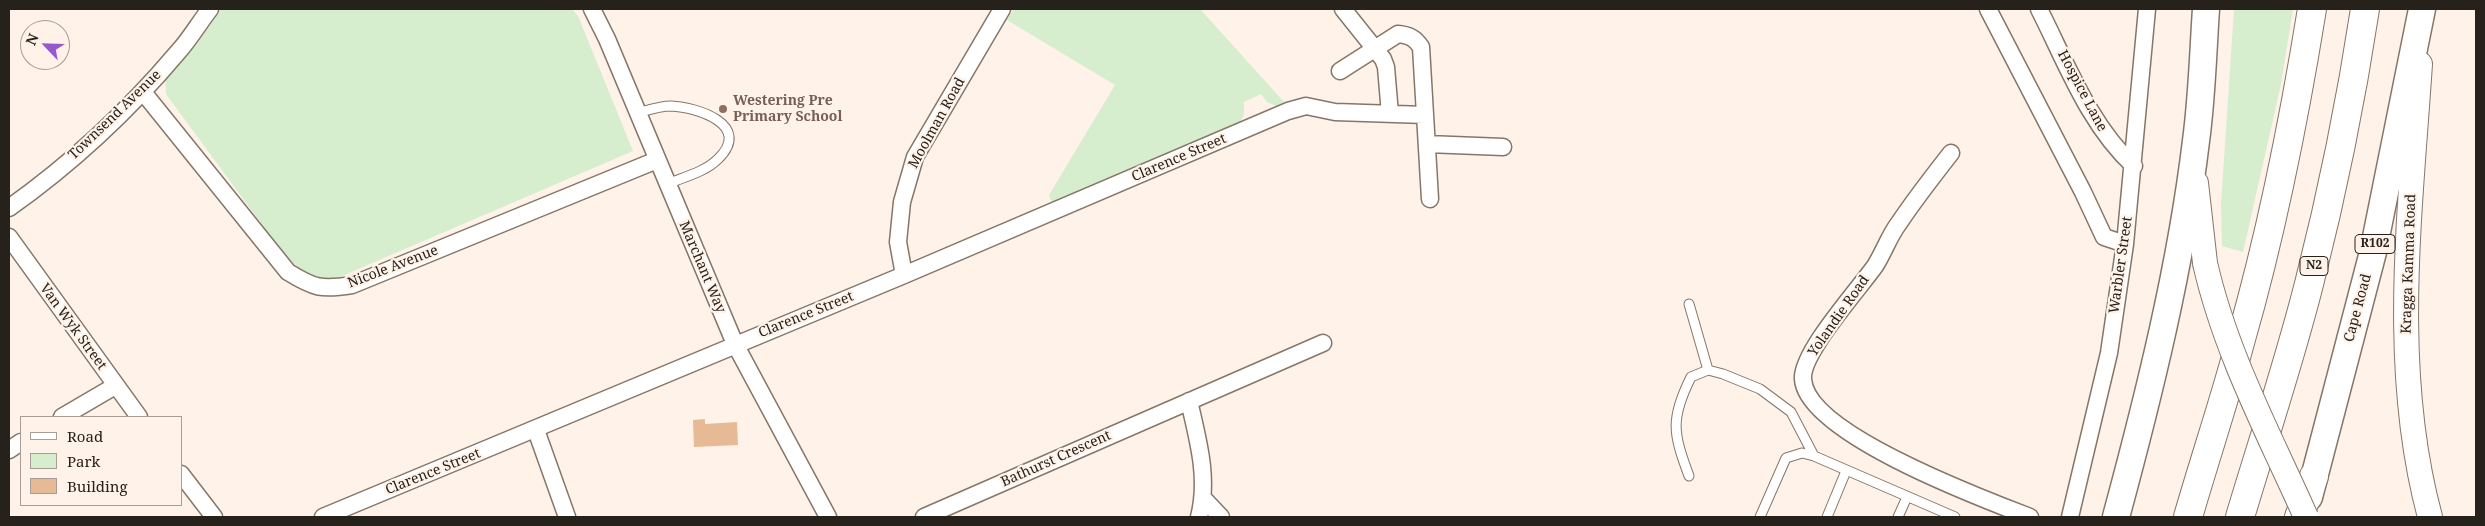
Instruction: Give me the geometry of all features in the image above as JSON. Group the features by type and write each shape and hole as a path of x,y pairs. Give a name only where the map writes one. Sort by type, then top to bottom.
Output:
{"highway":[{"path":"2188,517 2241,340 2264,248 2290,132 2312,9"},
{"name":"N2","path":"2240,517 2290,351 2325,219 2344,129 2365,9"},
{"path":"2299,517 2314,476"}],"main road":[{"path":"2206,9 2196,140 2197,202 2205,263 2216,307 2231,351 2305,517"},
{"name":"Cape Road","path":"2305,517 2373,252 2423,9"},
{"name":"Kragga Kamma Road","path":"2423,9 2407,269 2406,350 2413,428 2430,517"},
{"path":"2116,517 2165,315 2196,140"}],"street":[{"name":"Townsend Avenue","path":"9,208 34,190 143,92 180,50 210,9"},
{"name":"Marchant Way","path":"592,9 735,344 828,517"},
{"name":"Moolman Road","path":"904,275 898,242 902,202 912,164 1002,9"},
{"path":"1343,9 1376,50 1386,67 1390,114"},
{"path":"1988,9 2079,184 2104,237 2125,244"},
{"name":"Hospice Lane","path":"2039,9 2096,120 2109,141 2134,166"},
{"name":"Warbler Street","path":"2070,517 2109,353 2134,166 2147,9"},
{"path":"1340,72 1398,34 1407,35 1416,40 1421,47 1430,199"},
{"name":"Nicole Avenue","path":"143,92 288,272 306,283 326,289 352,285 657,160"},
{"name":"Clarence Street","path":"323,517 536,430 735,344 904,275 1288,112 1306,106 1335,112 1425,115"},
{"path":"1427,144 1503,147"},
{"name":"Yolandie Road","path":"1951,153 1898,224 1876,264 1814,349 1804,368 1803,382 1811,399 1821,411 1849,435 1924,473 2030,517"},
{"name":"Van Wyk Street","path":"9,237 138,416"},
{"name":"Bathurst Crescent","path":"924,517 1323,343"},
{"path":"64,416 115,386"},
{"path":"1189,401 1204,480 1199,517"},
{"path":"536,430 567,517"},
{"path":"9,450 20,443"},
{"path":"182,475 214,517"},
{"path":"1203,498 1221,517"}],"lane":[{"path":"637,113 669,106 696,110 718,119 726,129 727,144 718,160 699,172 667,184"},
{"path":"1689,304 1708,370"},
{"path":"1689,476 1678,448 1674,424 1680,400 1691,377 1708,370 1760,389 1791,412 1814,456"},
{"path":"1760,517 1786,458 1802,453 1814,456 1955,517"},
{"path":"1827,517 1846,471"},
{"path":"1898,517 1907,497"}],"green space":[{"path":"221,9 572,9 578,16 633,151 328,282 313,278 288,260 166,94 165,78 197,44"},
{"path":"1014,9 1200,9 1284,102 1276,106 1267,102 1261,94 1244,102 1244,115 1238,126 1052,203 1049,195 1115,85 1007,20"},
{"path":"2234,9 2293,9 2281,84 2243,252 2222,246 2221,204"}],"building":[{"path":"705,419 705,424 737,422 738,445 694,447 693,420"}],"place":[{"name":"Westering Pre Primary School","path":"723,109"}]}
